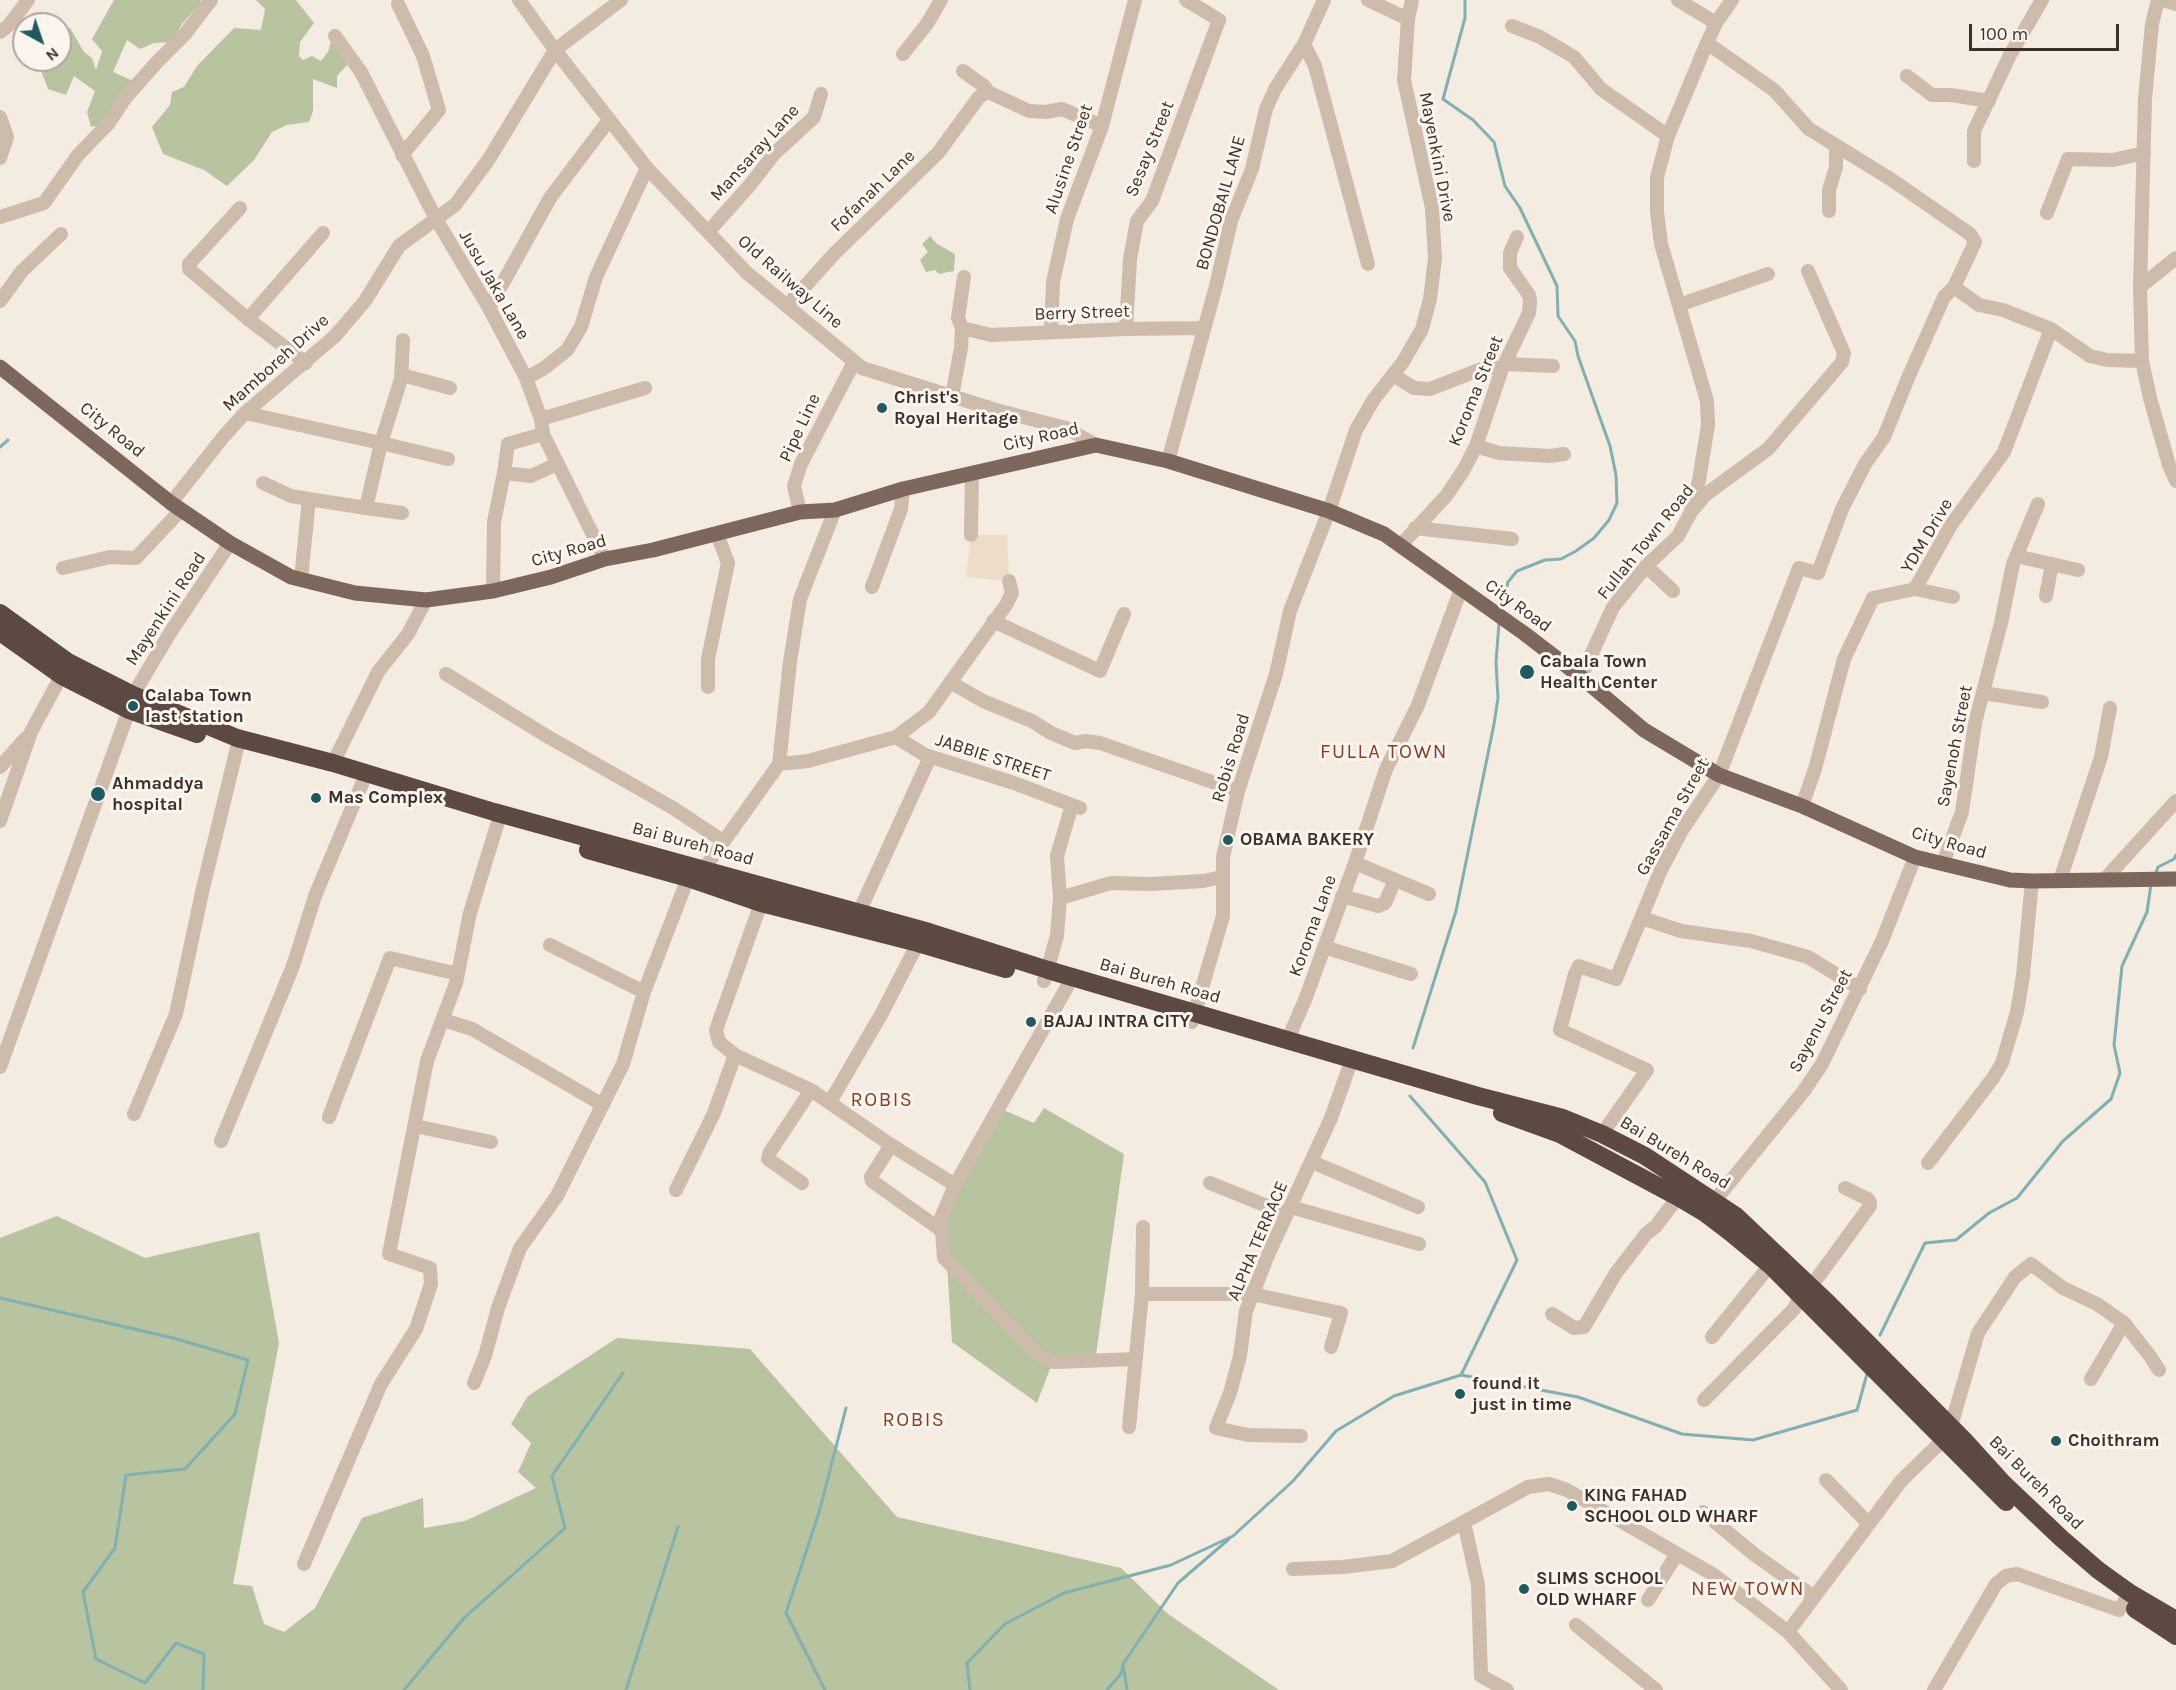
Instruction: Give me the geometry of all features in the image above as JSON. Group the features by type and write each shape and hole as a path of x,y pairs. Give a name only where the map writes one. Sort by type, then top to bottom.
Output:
{"highway":[{"name":"Bai Bureh Road","path":"0,613 65,669"},
{"name":"Bai Bureh Road","path":"0,632 131,703 237,748 497,825 688,878 761,903 929,932 1046,976 1067,987 1288,1039 1560,1134 1678,1197 1736,1216 1762,1239 1805,1291 1947,1433 1983,1480 2085,1575 2127,1598 2176,1620"},
{"name":"Bai Bureh Road","path":"131,703 237,738 333,763 494,812 704,869 918,943 1563,1118 1602,1134 1645,1156 1710,1207 1770,1265 1805,1291"},
{"name":"Bai Bureh Road","path":"2127,1598 2176,1636"}],"main road":[{"name":"City Road","path":"0,367 176,506 230,543 291,577 355,594 426,600 493,591 551,577 605,559 654,550 717,534 800,509 836,510 903,489 1095,445 1168,461 1329,511 1384,534 1581,677 1644,730 1719,775 1802,806 1915,856 2010,880 2169,879"}],"street":[{"path":"0,32 9,25 28,0"},
{"path":"0,217 44,203 78,155 108,124 126,97 185,34 211,0"},
{"name":"Old Railway Line","path":"519,0 647,168 747,273 854,362 862,368 996,411 1066,428 1095,445"},
{"path":"555,50 621,0"},
{"path":"903,54 927,24 941,0"},
{"name":"Alusine Street","path":"1051,332 1053,282 1067,219 1101,126 1135,0"},
{"name":"Sesay Street","path":"1126,329 1130,259 1137,221 1152,201 1219,20 1186,0"},
{"name":"BONDOBAIL LANE","path":"1168,461 1231,221 1252,169 1266,109 1275,89 1304,44 1324,0"},
{"path":"1368,0 1408,19"},
{"name":"Mayenkini Drive","path":"1329,511 1356,430 1374,399 1404,362 1422,329 1430,299 1435,258 1432,208 1404,80 1408,19 1412,0"},
{"path":"1678,0 1716,23"},
{"path":"1691,512 1708,425 1707,401 1661,244 1657,212 1657,177 1668,136 1707,43 1716,23 1732,0"},
{"path":"1974,161 1974,132 2010,55 2042,0"},
{"path":"2176,4 2157,1 2152,24 2145,99 2140,287 2142,361 2150,398 2169,465 2176,481"},
{"path":"398,4 423,56 439,110 402,155"},
{"path":"1512,26 1540,37 1574,57 1601,88 1668,136"},
{"name":"Jusu Jaka Lane","path":"335,36 361,72 436,219 489,308 526,378 541,419 543,434 605,559"},
{"path":"1707,43 1773,90 1809,129 1889,178 1971,234 1975,242 1954,286 1978,305 2003,310 2051,329 2090,357 2142,361"},
{"path":"1304,44 1315,66 1368,264"},
{"name":"Mamboreh Drive","path":"63,568 110,557 136,558 176,506 224,436 245,414 335,336 365,301 399,246 455,205 489,159 555,50"},
{"path":"963,71 985,87 984,95 1029,111 1046,112 1062,109 1101,126"},
{"path":"1906,76 1932,96 1951,95 1989,101"},
{"name":"Mansaray Lane","path":"708,232 774,154 814,117 821,94"},
{"name":"Fofanah Lane","path":"787,306 835,253 938,153 984,95"},
{"path":"0,117 7,137 0,158"},
{"path":"489,308 550,198 609,120"},
{"path":"1829,211 1829,190 1836,167 1836,147"},
{"path":"2047,213 2068,159 2113,159 2144,153"},
{"path":"526,378 543,369 567,350 581,327 596,277 647,168"},
{"path":"240,208 189,264 189,269 306,363"},
{"path":"249,319 323,233"},
{"path":"0,301 22,271 61,234"},
{"name":"Koroma Street","path":"1401,545 1446,496 1463,471 1476,446 1504,366 1529,313 1529,295 1510,268 1510,253 1517,237"},
{"path":"2140,287 2176,258"},
{"name":"Fullah Town Road","path":"1581,677 1613,607 1646,566 1678,536 1691,512 1705,495 1768,449 1842,362 1844,353 1808,272"},
{"path":"1679,305 1768,274"},
{"path":"952,396 961,348 962,328 958,318 964,277"},
{"name":"Gassama Street","path":"1602,1134 1647,1070 1560,1030 1579,966 1616,979 1660,872 1682,830 1719,775 1799,568 1818,573 1842,509 1865,464 1884,437 1944,297 1954,286"},
{"name":"Berry Street","path":"962,328 991,335 1204,328"},
{"name":"YDM Drive","path":"1802,806 1815,769 1844,659 1874,598 1916,589 1951,525 2004,452 2051,329"},
{"path":"366,508 381,443 402,375 403,340"},
{"name":"Pipe Line","path":"800,509 794,486 801,464 854,362"},
{"path":"1393,375 1414,387 1430,389 1489,366 1553,366"},
{"path":"402,375 450,388"},
{"path":"541,419 645,388"},
{"path":"245,414 448,459"},
{"path":"493,591 494,522 508,444 543,434"},
{"path":"1476,446 1499,453 1550,456 1564,454"},
{"path":"504,473 531,476 557,464"},
{"path":"971,534 972,473"},
{"path":"263,483 291,496 402,513"},
{"path":"872,587 901,509 903,489"},
{"path":"301,579 309,499"},
{"name":"Sayenoh Street","path":"1943,863 1962,812 1975,723 2001,623 2014,560 2038,504"},
{"path":"781,511 800,509"},
{"path":"704,869 780,764 790,662 800,599 836,510"},
{"name":"Robis Road","path":"1193,1017 1223,916 1223,857 1238,791 1276,674 1290,611 1329,511"},
{"path":"1415,528 1512,539"},
{"path":"708,687 708,659 728,563 717,534"},
{"name":"Mayenkini Road","path":"0,1067 131,703 170,633 230,543"},
{"path":"2014,560 2052,564 2078,570"},
{"path":"2046,596 2052,564"},
{"path":"1646,566 1673,591"},
{"path":"780,764 808,761 896,737 929,712 1006,605 1012,593 1009,580"},
{"name":"Koroma Lane","path":"1288,1039 1305,1000 1355,863 1386,769 1418,705 1461,589"},
{"path":"1916,589 1953,597"},
{"path":"333,763 378,672 408,634 426,600"},
{"path":"993,621 1100,671 1124,614"},
{"path":"0,821 31,732 65,669"},
{"path":"446,674 545,735 701,825 723,841"},
{"path":"950,682 1075,743 1086,741 1100,743 1238,791"},
{"path":"1983,693 2042,702"},
{"path":"2060,880 2101,757 2110,708"},
{"path":"0,767 31,732"},
{"name":"JABBIE STREET","path":"896,737 930,757 1014,783 1076,807 1057,856 1060,897"},
{"path":"134,1114 176,1014 203,888 237,748"},
{"path":"856,920 930,757"},
{"path":"221,1141 292,966 315,896 362,784"},
{"path":"2105,879 2176,801"},
{"path":"304,1564 381,1384 416,1329 430,1284 430,1268 389,1254 427,1061 458,974 470,913 497,825"},
{"name":"Sayenu Street","path":"1710,1207 1803,1092 1822,1064 1882,941 1915,856"},
{"path":"1355,863 1429,894"},
{"path":"1046,976 1057,936 1060,897 1111,883 1171,883 1222,877"},
{"path":"474,1383 486,1356 498,1308 520,1248 557,1196 623,1064 644,992 688,878"},
{"path":"1342,896 1378,906 1385,903 1395,880"},
{"path":"1928,1163 1993,1078 2001,1063 2017,1012 2032,881"},
{"path":"761,903 716,1030 719,1041 735,1055 812,1090 891,1145 955,1185"},
{"path":"1641,918 1681,931 1751,941 1808,957 1860,988"},
{"path":"830,1102 882,1013 918,943"},
{"path":"550,945 644,992"},
{"path":"1324,947 1411,974"},
{"path":"329,1117 390,958 458,974"},
{"path":"1067,987 955,1185 940,1218 944,1258 1036,1353 1056,1362 1136,1359"},
{"path":"442,1020 472,1029 603,1105"},
{"path":"676,1190 714,1113 735,1055"},
{"name":"ALPHA TERRACE","path":"1301,1436 1248,1435 1216,1428 1230,1393 1240,1356 1246,1311 1252,1294 1331,1118 1351,1062"},
{"path":"802,1183 768,1159 770,1152 812,1090"},
{"path":"415,1126 491,1142"},
{"path":"891,1145 871,1176 872,1181 940,1230"},
{"path":"1312,1162 1418,1207"},
{"path":"1210,1183 1289,1211 1419,1244"},
{"path":"1704,1400 1794,1309 1805,1291 1870,1206 1868,1199 1845,1188"},
{"path":"1552,1314 1574,1328 1584,1327 1616,1273 1678,1197"},
{"path":"1130,1427 1142,1294 1143,1227"},
{"path":"1788,1632 1911,1469 1947,1433 1978,1333 2015,1277 2031,1264 2063,1288 2097,1304 2124,1323 2159,1370"},
{"path":"1712,1337 1770,1265"},
{"path":"1142,1294 1252,1294 1341,1313 1332,1347"},
{"path":"2091,1379 2124,1323"},
{"path":"1826,1480 1869,1524"},
{"path":"1293,1569 1343,1567 1392,1561 1528,1487 1549,1484 1567,1490 1714,1575 1788,1632 1841,1690"},
{"path":"1702,1512 1755,1555 1814,1598"},
{"path":"1464,1522 1478,1585 1481,1676 1507,1690"},
{"path":"1648,1600 1677,1554"},
{"path":"1934,1690 1996,1584 2006,1576 2017,1574 2119,1610 2127,1598"},
{"path":"1576,1625 1656,1690"}],"green space":[{"path":"114,0 201,0 182,24 172,42 154,43 140,49 127,40 113,72 136,82 108,124 91,127 87,112 95,91 74,76 66,95 48,89 42,72 72,72 72,31 84,52 92,58 96,70 102,51 92,39"},
{"path":"256,0 296,0 314,23 300,42 299,56 303,60 312,56 321,61 328,52 331,42 349,63 337,76 337,88 313,79 313,111 309,122 287,125 272,132 254,160 227,186 204,170 163,154 152,127 170,105 172,92 184,87 197,66 234,28 261,30 265,9"},
{"path":"930,236 937,244 955,254 954,271 939,274 935,270 926,272 920,260 928,252 922,244"},
{"path":"1044,1108 1124,1154 1095,1362 1050,1369 1037,1403 952,1342 944,1217 1001,1109 1034,1123"},
{"path":"57,1216 145,1258 259,1232 279,1343 233,1584 252,1586 264,1624 284,1632 315,1608 362,1518 423,1498 424,1528 465,1521 536,1488 518,1472 531,1443 511,1424 528,1396 617,1338 750,1349 897,1517 1121,1568 1168,1614 1279,1690 0,1690 0,1238"}],"shaded area":[{"path":"971,535 1007,535 1009,581 966,577"}],"waterway":[{"path":"1465,0 1465,18 1443,99 1473,120 1494,142 1505,186 1520,208 1557,286 1558,316 1575,341 1578,356 1610,446 1616,475 1617,503 1609,520 1594,538 1561,559 1545,560 1517,571 1508,582 1501,611"},
{"path":"0,447 8,440"},
{"path":"1413,1048 1456,911 1494,724 1498,698 1496,662 1499,623"},
{"path":"2156,873 2158,867 2174,859 2176,855"},
{"path":"1880,1335 1925,1243 1956,1240 1989,1213 2017,1198 2063,1141 2111,1099 2120,1073 2114,1045 2122,966 2147,912 2151,884"},
{"path":"970,1690 967,1663 1005,1624 1064,1593 1171,1565 1233,1536 1293,1481 1336,1431 1394,1396 1461,1375 1517,1260 1485,1182 1410,1096"},
{"path":"0,1298 173,1338 248,1360 235,1414 185,1469 126,1475 115,1548 83,1592 96,1659 145,1683 176,1643 204,1654 203,1690"},
{"path":"404,1690 464,1618 565,1528 552,1476 623,1373"},
{"path":"1461,1375 1578,1397 1682,1434 1753,1440 1857,1410 1867,1374"},
{"path":"825,1690 786,1613 820,1509 846,1408"},
{"path":"626,1690 678,1527"},
{"path":"1127,1690 1123,1664 1178,1583 1229,1539"},
{"path":"1107,1690 1121,1674 1123,1665"}],"place":[{"name":"Christ's Royal Heritage","path":"882,408"},
{"name":"Cabala Town Health Center","path":"1527,672"},
{"name":"Calaba Town last station","path":"133,706"},
{"name":"Ahmaddya hospital","path":"98,794"},
{"name":"Mas Complex","path":"316,798"},
{"name":"OBAMA BAKERY","path":"1228,840"},
{"name":"BAJAJ INTRA CITY","path":"1031,1022"},
{"name":"found it just in time","path":"1460,1394"},
{"name":"Choithram","path":"2056,1441"},
{"name":"KING FAHAD SCHOOL OLD WHARF","path":"1572,1506"},
{"name":"SLIMS SCHOOL OLD WHARF","path":"1524,1589"}],"district":[{"name":"FULLA TOWN","path":"1384,752"},
{"name":"ROBIS","path":"882,1100"},
{"name":"ROBIS","path":"914,1420"},
{"name":"NEW TOWN","path":"1748,1589"}]}
